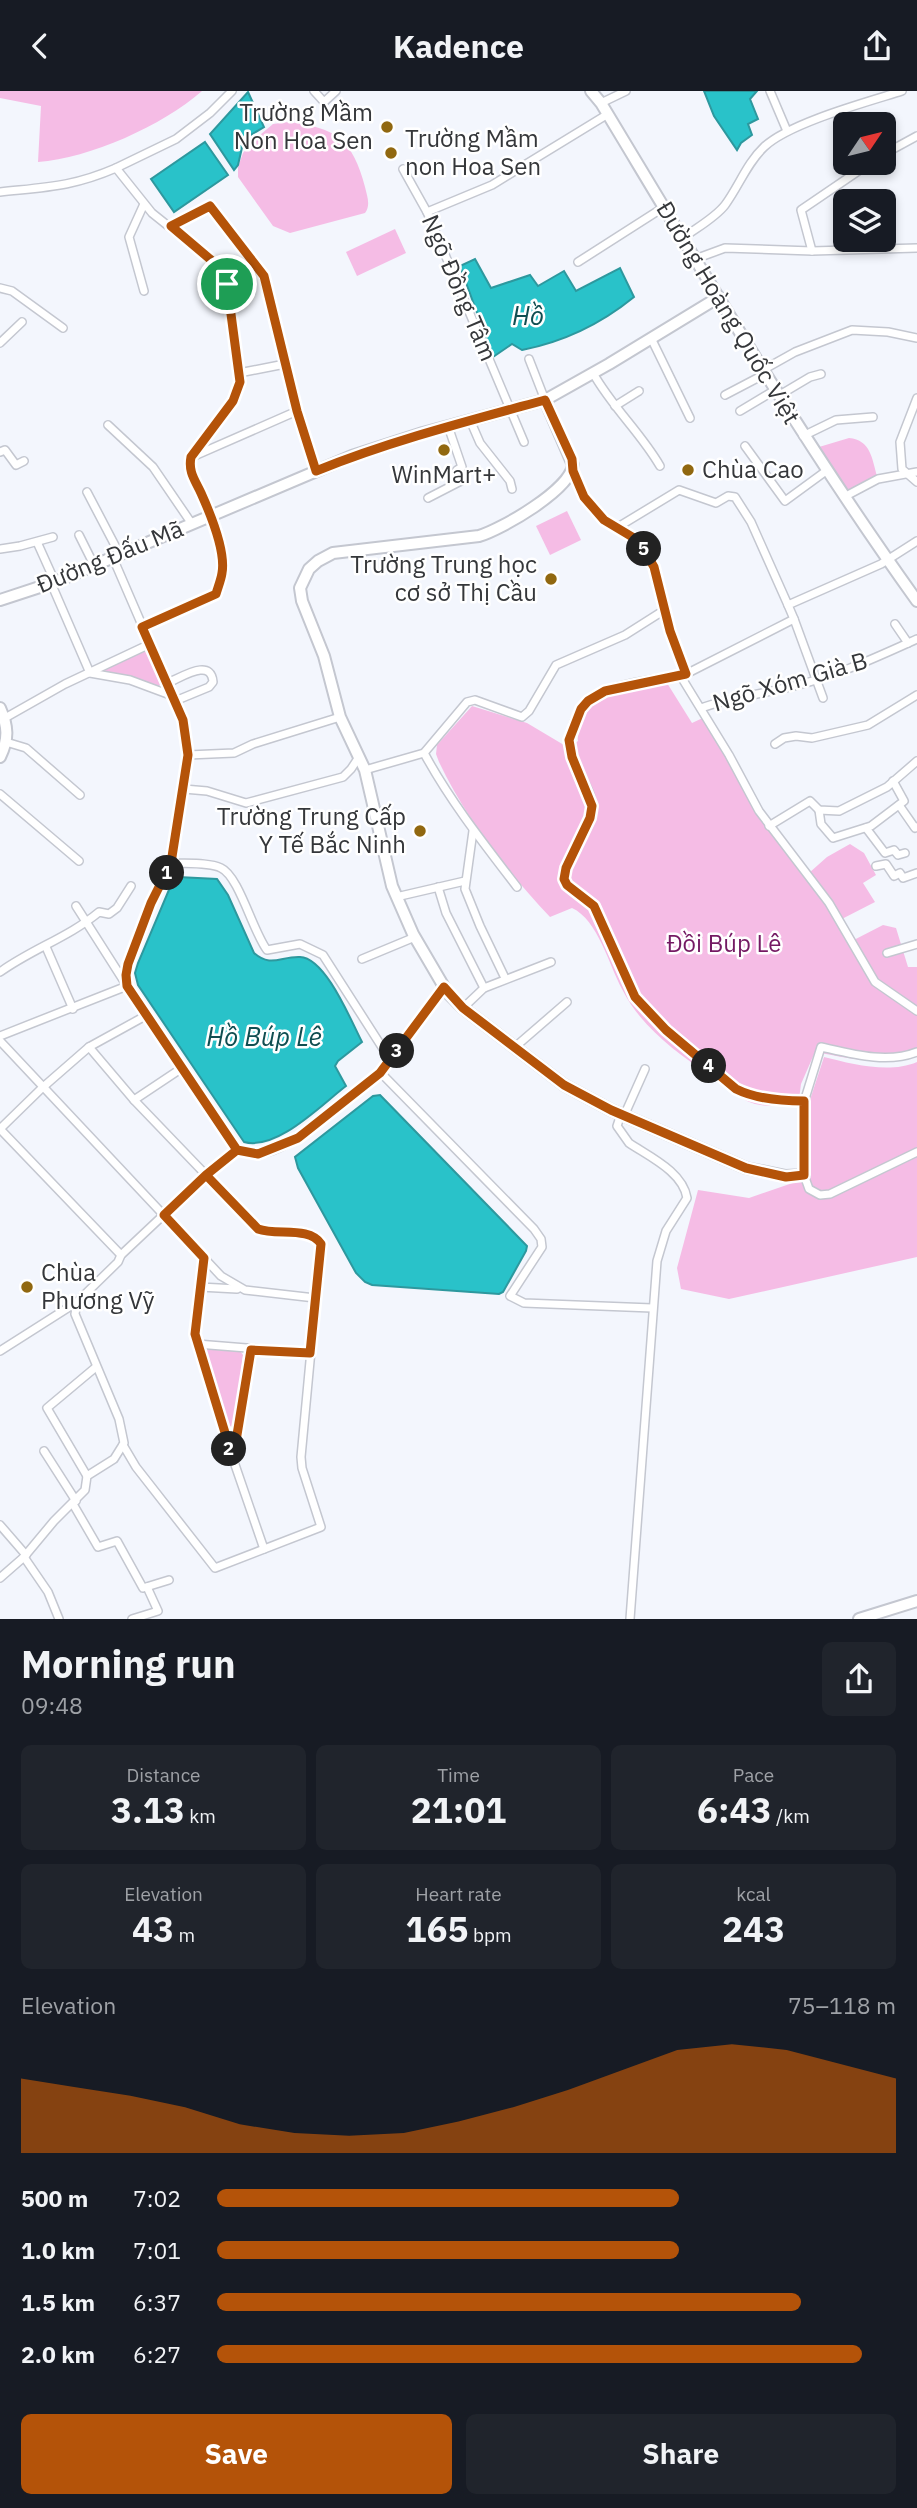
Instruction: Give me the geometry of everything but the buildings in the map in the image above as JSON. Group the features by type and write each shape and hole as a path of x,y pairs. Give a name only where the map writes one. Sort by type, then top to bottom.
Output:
{"street":[{"path":"0,192 45,189 86,181 116,168 176,139 210,113 232,91"},
{"path":"314,91 324,102 336,91"},
{"name":"Đường Hoàng Quốc Việt","path":"591,91 608,114 803,436 917,601"},
{"path":"601,103 626,91"},
{"path":"770,91 787,131"},
{"path":"683,238 723,207 755,157 787,131 902,91"},
{"path":"427,212 492,185 608,114"},
{"path":"896,147 917,135"},
{"path":"116,168 144,205 217,265 224,275 240,382 233,401 191,457 190,465 192,478 218,540 223,570 216,594 142,627"},
{"name":"Ngõ Đồng Tâm","path":"403,169 427,212 524,442"},
{"path":"812,251 801,210 852,175"},
{"path":"144,205 129,237 144,291"},
{"path":"171,226 210,206 264,276 297,411 316,471"},
{"path":"578,263 664,207"},
{"path":"695,259 726,248 812,251 917,248"},
{"path":"0,288 12,291 64,328"},
{"name":"Đường Đấu Mã","path":"0,600 53,582 358,454 545,400 719,297"},
{"path":"0,343 22,322"},
{"path":"725,395 795,352 852,330 888,332 917,338"},
{"path":"651,338 690,418"},
{"path":"529,359 572,459 573,471 584,497 604,520 639,541 654,567 683,674 769,826 829,903 875,982 917,1011"},
{"path":"239,373 285,364"},
{"path":"593,373 615,406 650,448 660,466"},
{"path":"740,411 821,374"},
{"path":"615,406 639,391"},
{"path":"917,398 900,442 900,463 904,473 917,482"},
{"path":"191,457 297,411"},
{"path":"803,436 836,420 873,417"},
{"path":"470,420 480,443 510,481 512,489"},
{"path":"108,425 153,467 192,524"},
{"path":"428,498 461,481 457,470 462,467 448,426"},
{"path":"745,446 785,501 826,471"},
{"path":"0,452 5,450 16,465 24,461"},
{"path":"573,471 567,480 525,513 496,531 479,536 340,551 313,564 303,581 300,594 324,656 340,717 365,769 396,897 444,987 463,1008 564,1085 623,1115 746,1168 786,1177 804,1175"},
{"path":"844,498 877,480 917,472"},
{"path":"618,527 678,490 716,503 728,496 735,497 751,522 788,605 823,698"},
{"path":"87,492 183,720 188,755 171,863 151,903 128,964 127,986"},
{"path":"79,535 94,565"},
{"path":"0,549 37,543 53,537"},
{"path":"788,605 888,560 917,541"},
{"path":"37,543 90,673"},
{"path":"365,769 424,753 467,702 475,700 522,717 529,711 556,665 625,635 666,608"},
{"path":"794,619 683,674 605,691 588,701 576,717 569,740 572,757 592,806 590,818 566,868 564,879 567,885 594,906 632,994 666,1030 745,1094 784,1101 804,1101"},
{"path":"895,624 908,643"},
{"name":"Ngõ Xóm Già B","path":"701,708 728,698 784,689 817,680 917,639"},
{"path":"0,757 6,742 8,725 2,714 150,644"},
{"path":"90,673 130,680 174,698 209,687 213,682 208,670 202,669 167,683"},
{"path":"775,744 784,738 812,738 868,725 917,695"},
{"path":"188,755 234,753 253,744 340,717"},
{"path":"6,742 26,748 80,795"},
{"path":"424,753 473,830 517,887"},
{"path":"184,789 207,791 236,802 263,800 343,777 359,757"},
{"path":"819,810 839,811 892,781 917,761"},
{"path":"769,826 810,801 819,810 821,824 833,838 866,828 904,801 892,781"},
{"path":"0,794 79,861"},
{"path":"899,805 915,828 917,827"},
{"path":"866,828 885,853 894,850 898,855 905,853"},
{"path":"473,830 465,889 505,978"},
{"path":"171,863 218,867 226,871 267,950 300,944 323,955 388,1056 388,1064"},
{"path":"876,866 886,864 894,876 900,873 903,878 917,873"},
{"path":"396,897 465,881"},
{"path":"0,972 88,922 99,912 109,914 117,908 131,886"},
{"path":"438,887 446,913 484,988"},
{"path":"76,906 237,1150 258,1154 294,1141 380,1073 444,987"},
{"path":"362,960 415,937"},
{"path":"887,953 917,944"},
{"path":"46,947 74,1009"},
{"path":"463,1008 484,988 551,961"},
{"path":"0,1036 127,986"},
{"path":"515,1047 567,1002"},
{"path":"121,1255 0,1129 89,1047 147,1015"},
{"path":"0,1041 220,1276 245,1290"},
{"path":"89,1047 134,1100 258,1229 310,1235 318,1240 321,1249 301,1457 321,1527 215,1568 136,1467 123,1445"},
{"path":"917,1052 904,1057 876,1057 821,1047 804,1101 804,1175 809,1189 820,1195 830,1194 917,1152"},
{"path":"134,1100 182,1068"},
{"path":"630,1619 652,1308 660,1249 666,1231 687,1198 686,1188 680,1180 629,1143 617,1126 645,1069"},
{"path":"380,1073 541,1239 542,1247 510,1296 524,1303 652,1308"},
{"path":"0,1351 77,1302 118,1262 121,1255 206,1175 237,1150"},
{"path":"204,1258 195,1334 197,1344 264,1549"},
{"path":"200,1287 315,1298"},
{"path":"77,1302 75,1314 119,1419 124,1440 114,1459 87,1476"},
{"path":"197,1344 310,1353"},
{"path":"233,1459 251,1350"},
{"path":"0,1578 25,1556 85,1490 87,1476 47,1408 96,1367"},
{"path":"44,1451 97,1547 117,1541 143,1588 169,1580"},
{"path":"0,1525 25,1556 48,1592 59,1619"},
{"path":"132,1619 158,1611 147,1587"},
{"path":"859,1619 917,1601"}],"green space":[{"path":"0,91 202,91 167,116 124,138 80,154 38,162 41,106 0,98"},
{"path":"288,122 330,132 348,147 355,158 365,187 368,204 365,213 290,233 273,226 238,177 238,167 243,153 254,140 273,124"},
{"path":"395,229 406,253 357,276 346,252"},
{"path":"849,438 866,446 877,476 847,492 819,447"},
{"path":"567,511 581,540 550,555 536,526"},
{"path":"148,650 162,682 159,686 103,670"},
{"name":"Đồi Búp Lê","path":"662,675 692,723 707,716 758,810 809,873 827,857 850,844 864,853 876,875 863,883 875,902 836,922 848,943 883,925 896,928 908,967 917,967 917,1056 879,1061 815,1052 801,1084 798,1107 755,1104 737,1095 649,1027 630,1003 596,933 581,914 572,908 550,917 534,899 503,863 475,824 436,754 437,745 472,706 527,723 569,748 578,741 576,721 583,707 601,689"},
{"path":"824,1057 883,1068 917,1062 917,1257 729,1299 681,1289 677,1268 698,1190 749,1198 810,1177 806,1112"},
{"path":"210,1349 240,1351 243,1355 235,1422 232,1427 226,1424 204,1353"}],"water":[{"path":"704,91 757,91 750,99 758,119 748,124 752,135 741,143 737,150 714,116"},
{"path":"248,92 264,127 244,139 238,165 234,170 210,134"},
{"path":"205,142 228,175 174,212 151,179"},
{"name":"Hồ","path":"475,259 491,288 530,275 538,286 564,271 576,291 620,268 634,297 609,315 567,337 522,350 512,344 493,357 460,266"},
{"name":"Hồ Búp Lê","path":"178,877 217,879 228,895 254,953 260,957 271,961 300,957 310,960 319,968 337,992 362,1042 335,1066 346,1086 298,1125 270,1140 244,1142 138,985 135,973 138,963 171,885"},
{"name":"Hồ Búp Lê","path":"380,1095 527,1246 503,1292 499,1294 372,1285 356,1273 298,1168 295,1157 373,1096"}],"place":[{"name":"Trường Mầm Non Hoa Sen","path":"387,127"},
{"name":"Trường Mầm non Hoa Sen","path":"391,153"},
{"name":"WinMart+","path":"444,450"},
{"name":"Chùa Cao","path":"688,470"},
{"name":"Trường Trung học cơ sở Thị Cầu","path":"551,579"},
{"name":"Trường Trung Cấp Y Tế Bắc Ninh","path":"420,831"},
{"name":"Chùa Phương Vỹ","path":"27,1287"}],"route":[{"path":"227,284 217,265 171,226 210,206 264,276 297,411 316,471 424,433 545,400 572,459 573,471 584,497 604,520 639,541 654,567 670,631 686,674 605,691 588,701 576,717 569,740 572,757 591,799 592,812 566,868 564,879 567,885 594,906 632,994 666,1030 745,1094 784,1101 804,1101 804,1175 786,1177 746,1168 611,1110 564,1085 463,1008 444,987 380,1073 294,1141 266,1153 249,1154 237,1150 206,1175 258,1229 310,1235 321,1244 310,1353 251,1350 233,1459 195,1334 204,1258 164,1215 206,1175 237,1150 127,986 126,975 151,903 171,863 188,755 183,720 142,627 216,594 223,570 218,540 200,491 192,478 190,465 191,457 233,401 240,382 227,284"}]}
